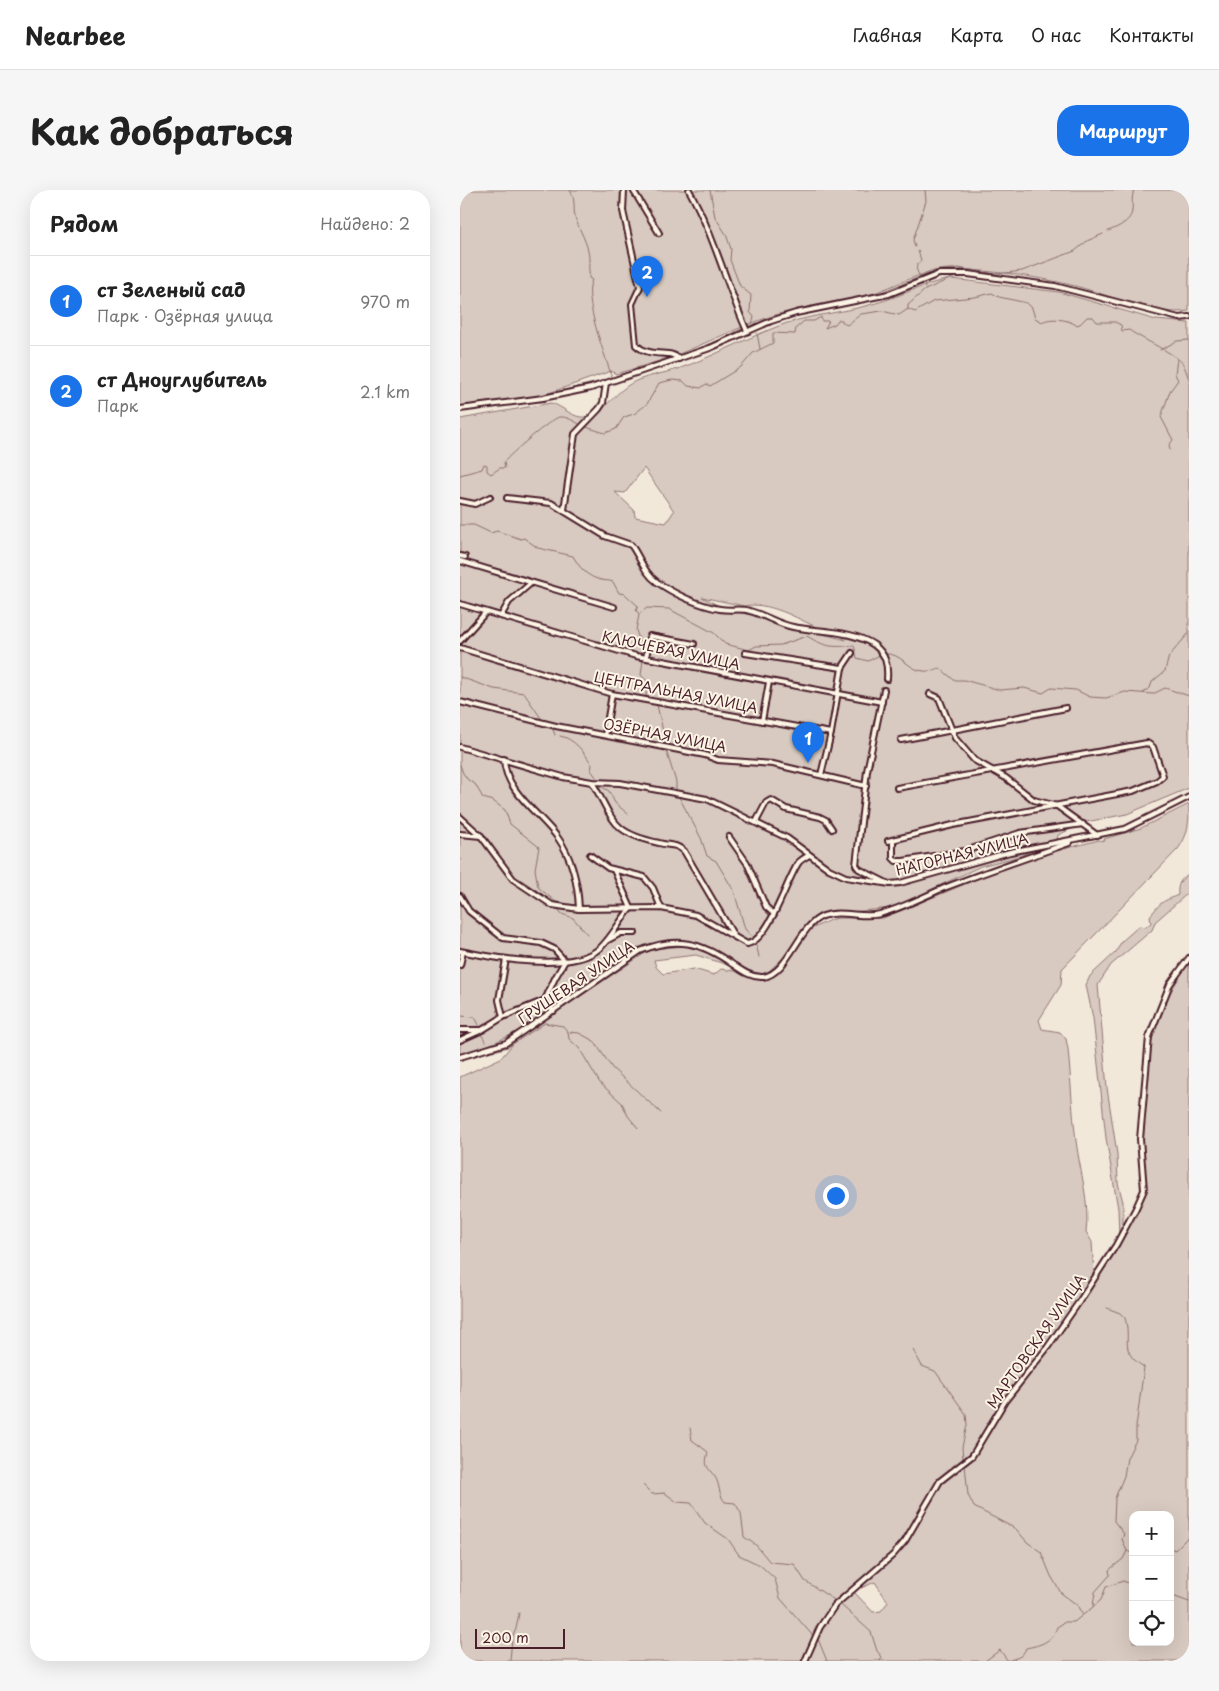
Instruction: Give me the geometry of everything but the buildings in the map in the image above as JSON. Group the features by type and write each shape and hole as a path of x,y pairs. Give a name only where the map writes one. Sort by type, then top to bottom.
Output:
{"street":[{"path":"624,190 623,211 634,250 640,287 632,304 636,345 650,353 672,354 679,359"},
{"path":"633,190 659,233"},
{"path":"689,190 708,226 730,295 747,331"},
{"path":"460,409 543,398 606,383 710,348 747,331 796,313 889,294 934,275 955,273 1056,286 1179,318 1189,317"},
{"path":"564,510 575,434 603,403 606,383"},
{"path":"460,501 475,504 490,497"},
{"path":"507,498 551,503 564,510 579,522 605,536 631,545 647,571 657,582 690,599 718,609 751,611 773,622 794,628 828,631 874,645 882,653 887,663 887,679"},
{"path":"460,561 614,607"},
{"path":"501,616 509,602 531,583"},
{"name":"КЛЮЧЕВАЯ УЛИЦА","path":"460,604 606,648 646,658 882,702"},
{"path":"460,641 486,612"},
{"path":"646,658 650,636 694,644"},
{"name":"ЦЕНТРАЛЬНАЯ УЛИЦА","path":"460,648 612,694 831,733"},
{"path":"745,653 842,668"},
{"path":"821,775 831,733 842,668 852,653"},
{"path":"762,721 769,682"},
{"path":"884,690 866,786 856,866 890,884"},
{"path":"605,735 612,694"},
{"path":"930,694 938,698 951,730 962,748 974,760 1006,778 1034,800 1057,806 1097,836"},
{"name":"ОЗЁРНАЯ УЛИЦА","path":"460,702 502,714 705,755 718,760 761,762 866,786"},
{"path":"901,740 1066,708"},
{"path":"897,788 1147,743 1153,747 1163,776 1157,781 1133,791 1057,806 1031,809 891,840 893,858 896,861 903,862 965,851 1020,833 1082,824"},
{"name":"НАГОРНАЯ УЛИЦА","path":"460,747 562,777 592,782 620,783 707,799 787,838 829,869 846,877 890,884 1010,852 1079,840 1133,826 1189,798"},
{"path":"504,760 504,770 518,794 560,840 573,870 579,909"},
{"path":"592,782 612,822 623,832 661,844 676,845 684,851 735,938"},
{"path":"756,822 766,803 771,800 786,809 820,817 826,820 832,829"},
{"path":"460,817 481,836 513,879 552,905 579,909 661,908 696,916 735,938 751,944 774,914 800,862 809,855"},
{"path":"460,834 481,836"},
{"path":"729,837 748,863 766,907 774,914"},
{"name":"ГРУШЕВАЯ УЛИЦА","path":"460,1057 506,1043 640,951 658,943 692,943 707,948 746,974 764,977 773,974 807,930 824,916 878,915 980,874 1079,840"},
{"path":"590,855 602,865 614,870 644,877 653,888 661,908"},
{"path":"614,870 631,908"},
{"path":"460,896 470,911 503,938 541,943 554,949 565,961"},
{"path":"460,964 461,951 533,962 565,961 588,955 599,949 631,908"},
{"path":"606,941 621,933 635,933"},
{"path":"503,1017 499,1000 506,958"},
{"name":"МАРТОВСКАЯ УЛИЦА","path":"805,1661 820,1626 835,1606 894,1555 905,1541 940,1481 972,1456 1004,1401 1047,1348 1116,1245 1144,1190 1140,1139 1149,1037 1170,984 1189,958"},
{"path":"554,1011 546,1005 546,1000 555,978 565,961"},
{"path":"460,1040 482,1030 503,1017 546,1000"},
{"path":"460,1030 482,1030"}],"shaded area":[{"path":"460,190 1189,190 1189,311 1175,312 1146,308 1071,285 1028,277 984,271 944,269 922,274 868,295 772,316 667,359 616,374 611,371 535,398 460,409"},
{"path":"952,279 1059,292 1156,320 1189,323 1189,788 1127,814 1086,822 1058,835 1057,840 1020,856 981,866 892,908 830,914 807,928 784,957 766,974 743,968 692,942 679,940 664,941 647,946 614,965 555,1008 521,1029 498,1041 460,1054 460,419 551,403 577,416 586,417 593,415 638,380 692,364 773,328 798,320 876,303","holes":["644,468 674,511 666,523 635,517 634,510 615,492 625,493","702,597 744,606 753,605 772,608 792,615 846,640 723,608"]},
{"path":"1189,804 1188,828 1178,849 1062,969 1061,985 1039,1020 1042,1029 1060,1032 1066,1039 1073,1118 1086,1198 1086,1232 1092,1242 1094,1276 1056,1332 1003,1399 988,1428 969,1456 939,1479 903,1541 891,1556 828,1610 817,1626 804,1661 460,1661 460,1077 501,1058 518,1038 651,949 685,946 707,952 728,965 696,955 654,960 656,967 663,974 694,969 714,975 721,969 763,978 774,975 809,930 830,920 838,918 883,918 989,874 1044,854 1099,840 1105,841 1104,839 1141,828"},
{"path":"1189,874 1189,892 1155,922 1152,930 1111,965 1098,985 1107,1088 1117,1154 1118,1183 1123,1202 1123,1229 1119,1236 1118,1209 1106,1138 1093,1018 1086,985 1090,976 1116,952 1121,942 1139,926 1146,927 1151,923 1150,916 1160,904 1178,895 1180,883"},
{"path":"1189,961 1189,1661 808,1661 826,1623 854,1592 873,1612 881,1611 888,1602 875,1582 861,1588 901,1551 939,1486 971,1459 983,1444 1005,1404 1061,1334 1122,1238 1141,1201 1146,1182 1142,1139 1148,1053 1155,1026 1165,1001"}],"waterway":[{"path":"570,190 575,216 588,252 589,278 592,280 590,288 592,313 612,377"},
{"path":"710,190 715,217 726,234 731,249 730,260 740,286 751,295 750,312 754,317 752,325"},
{"path":"915,247 913,240 926,201 925,190"},
{"path":"1108,231 1120,226 1130,218 1134,190"},
{"path":"955,273 955,269 958,268 997,274 1022,271 1075,251 1087,241 1103,234"},
{"path":"918,251 921,260 917,265 917,269 921,278"},
{"path":"934,271 954,269"},
{"path":"747,327 807,307 879,293 929,273"},
{"path":"908,309 908,305 925,290 954,277"},
{"path":"924,282 925,288"},
{"path":"586,427 605,433 616,429 624,417 634,414 647,404 659,383 672,380 683,381 688,386 701,388 706,384 710,386 741,367 753,353 773,343 773,333 795,334 796,328 804,321 814,321 821,317 822,321 829,321 825,328 835,324 838,320 842,320 847,325 861,314 882,311 899,315 908,309 915,312 934,301 975,297 992,293 999,297 1027,303 1032,308 1035,318 1042,322 1059,319 1076,325 1080,324 1087,317 1093,317 1097,322 1115,322 1121,325 1122,331 1129,330 1179,360 1183,364 1189,379"},
{"path":"680,355 713,343 743,328"},
{"path":"757,333 760,349"},
{"path":"1160,350 1177,341 1189,340"},
{"path":"611,378 674,357"},
{"path":"1170,450 1169,445 1173,440 1161,417 1170,391 1178,380 1175,374 1177,359"},
{"path":"473,404 544,395 606,380"},
{"path":"460,407 469,405"},
{"path":"460,475 482,469 484,464 487,465 487,471 491,474 500,468 505,468 504,462 514,452 539,430 559,417 573,420 581,425"},
{"path":"460,525 474,525 491,533 497,531 521,539 524,538 538,548 573,556 581,568 588,574 596,579 613,582 619,593 625,594 638,606 636,610 639,614 647,608 669,609 714,633 725,644 749,650 756,646 781,645 807,636 829,646 854,645 857,658 868,661 880,655"},
{"path":"639,615 636,630 643,654"},
{"path":"1143,693 1165,671 1169,656 1189,633"},
{"path":"885,654 896,656 919,670 928,671 940,668 954,680 964,680 1000,690 1024,688 1043,693 1051,688 1076,690 1090,697 1106,698 1125,692 1153,694 1165,688 1189,696"},
{"path":"643,660 641,675 647,681 646,696 655,699"},
{"path":"460,677 494,689 524,693 543,721"},
{"path":"657,705 666,744"},
{"path":"548,726 552,727 555,735"},
{"path":"560,736 570,740 582,751 592,765 591,770 596,777"},
{"path":"666,750 676,782 676,791"},
{"path":"460,765 463,773 468,780 475,784 483,798 493,801 505,810 510,824 539,847 535,869 538,887 557,903"},
{"path":"599,785 609,791 615,803 628,814"},
{"path":"679,797 701,838 707,856 716,861 734,891 745,929 753,938"},
{"path":"558,909 562,914 573,918 587,934"},
{"path":"756,943 759,957"},
{"path":"460,1016 475,1017 479,1025"},
{"path":"494,1051 508,1047 545,1023 563,1026 568,1032 569,1039 579,1048 600,1083 622,1103 628,1116 638,1128"},
{"path":"569,1032 579,1033 594,1041 612,1068 661,1113"},
{"path":"481,1034 486,1042"},
{"path":"1107,1308 1120,1313 1125,1318 1128,1351 1144,1367 1136,1440 1127,1458 1124,1476 1115,1498 1114,1521 1124,1534 1122,1539 1127,1551"},
{"path":"913,1350 922,1366 935,1371 966,1414 967,1425 962,1447 963,1459"},
{"path":"690,1428 692,1440 708,1452 707,1466 717,1480 723,1499 725,1502 735,1503 741,1513 744,1537 756,1545 770,1562 794,1564 805,1581 836,1601"},
{"path":"965,1465 968,1495 974,1507 1016,1529 1027,1542 1041,1552 1051,1576 1061,1593 1077,1605 1082,1614"},
{"path":"642,1484 652,1494 665,1493 677,1502 691,1503 705,1523 728,1539 739,1555 760,1565 775,1579 780,1598 813,1636"},
{"path":"1174,1550 1189,1536"},
{"path":"1093,1606 1095,1592 1110,1575 1109,1570 1123,1559 1127,1551 1129,1552"},
{"path":"985,1661 1000,1650 1008,1661 1019,1657 1026,1648 1041,1644 1049,1639 1057,1627 1065,1622 1074,1622 1093,1607 1101,1600 1106,1587 1123,1581 1129,1583"},
{"path":"1174,1596 1189,1602"},
{"path":"841,1605 871,1632 877,1651 882,1657 880,1661"},
{"path":"510,1661 512,1638 519,1613"},
{"path":"818,1639 827,1661"}],"place":[{"name":"ст Дноуглубитель","path":"647,297"},
{"name":"ст Зеленый сад","path":"808,763"}]}
